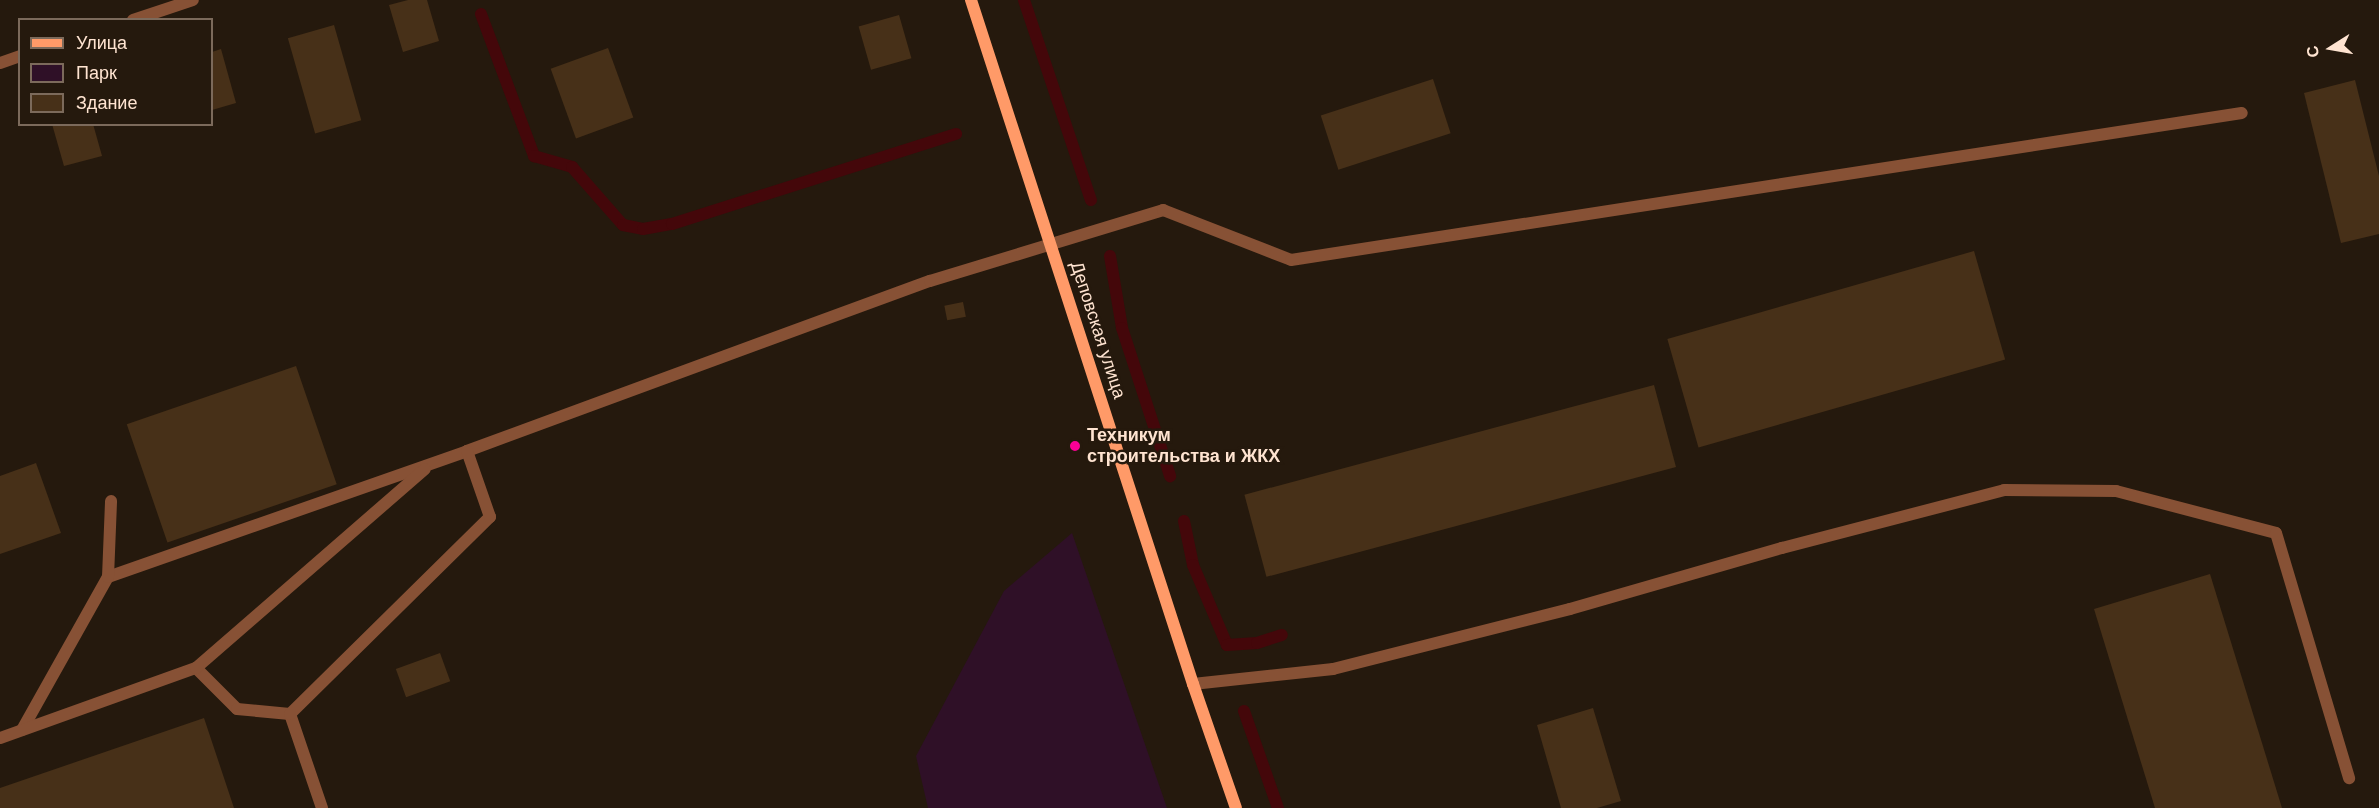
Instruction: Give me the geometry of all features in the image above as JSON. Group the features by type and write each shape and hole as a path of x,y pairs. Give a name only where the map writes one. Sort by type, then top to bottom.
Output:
{"street":[{"path":"139,18 193,0"},
{"name":"Деповская улица","path":"971,0 1193,684 1236,808"},
{"path":"0,63 18,57"},
{"path":"108,577 467,452 930,281 1052,246 1163,210 1291,260 2242,113"},
{"path":"196,668 237,709 290,714 490,517 467,452"},
{"path":"0,738 196,668 431,464"},
{"path":"1193,684 1333,669 1570,609 1782,548 2004,490 2116,491 2277,533 2349,778"},
{"path":"22,730 108,577 111,501"},
{"path":"290,714 322,808"}],"green space":[{"path":"1072,533 1167,808 928,808 916,756 1004,591"}],"building":[{"path":"408,0 427,0 439,41 403,52 389,5"},
{"path":"899,15 911,58 871,70 859,27"},
{"path":"334,25 361,120 315,133 288,38"},
{"path":"608,48 633,118 576,138 551,69"},
{"path":"221,49 236,103 213,110 213,52"},
{"path":"1433,79 1451,133 1338,170 1321,115"},
{"path":"2355,80 2379,176 2379,234 2341,243 2304,93"},
{"path":"53,126 94,126 102,156 64,166"},
{"path":"1974,251 2005,360 1699,448 1667,339"},
{"path":"963,302 966,317 947,320 944,306"},
{"path":"296,366 337,484 167,542 127,424"},
{"path":"1654,385 1676,467 1266,577 1244,495"},
{"path":"36,463 61,533 0,554 0,476"},
{"path":"2210,574 2282,808 2155,808 2094,609"},
{"path":"440,653 450,681 406,697 396,669"},
{"path":"1593,708 1621,801 1597,808 1561,808 1537,725"},
{"path":"204,718 234,808 0,808 0,788"}],"waterway":[{"path":"1024,0 1091,200"},
{"path":"481,14 534,156 572,167 623,225 643,229 672,224 956,134"},
{"path":"1110,256 1122,328 1170,476"},
{"path":"1184,521 1193,565 1227,645 1257,643 1282,635"},
{"path":"1244,711 1278,808"}],"place":[{"name":"Техникум строительства и ЖКХ","path":"1075,446"}]}
